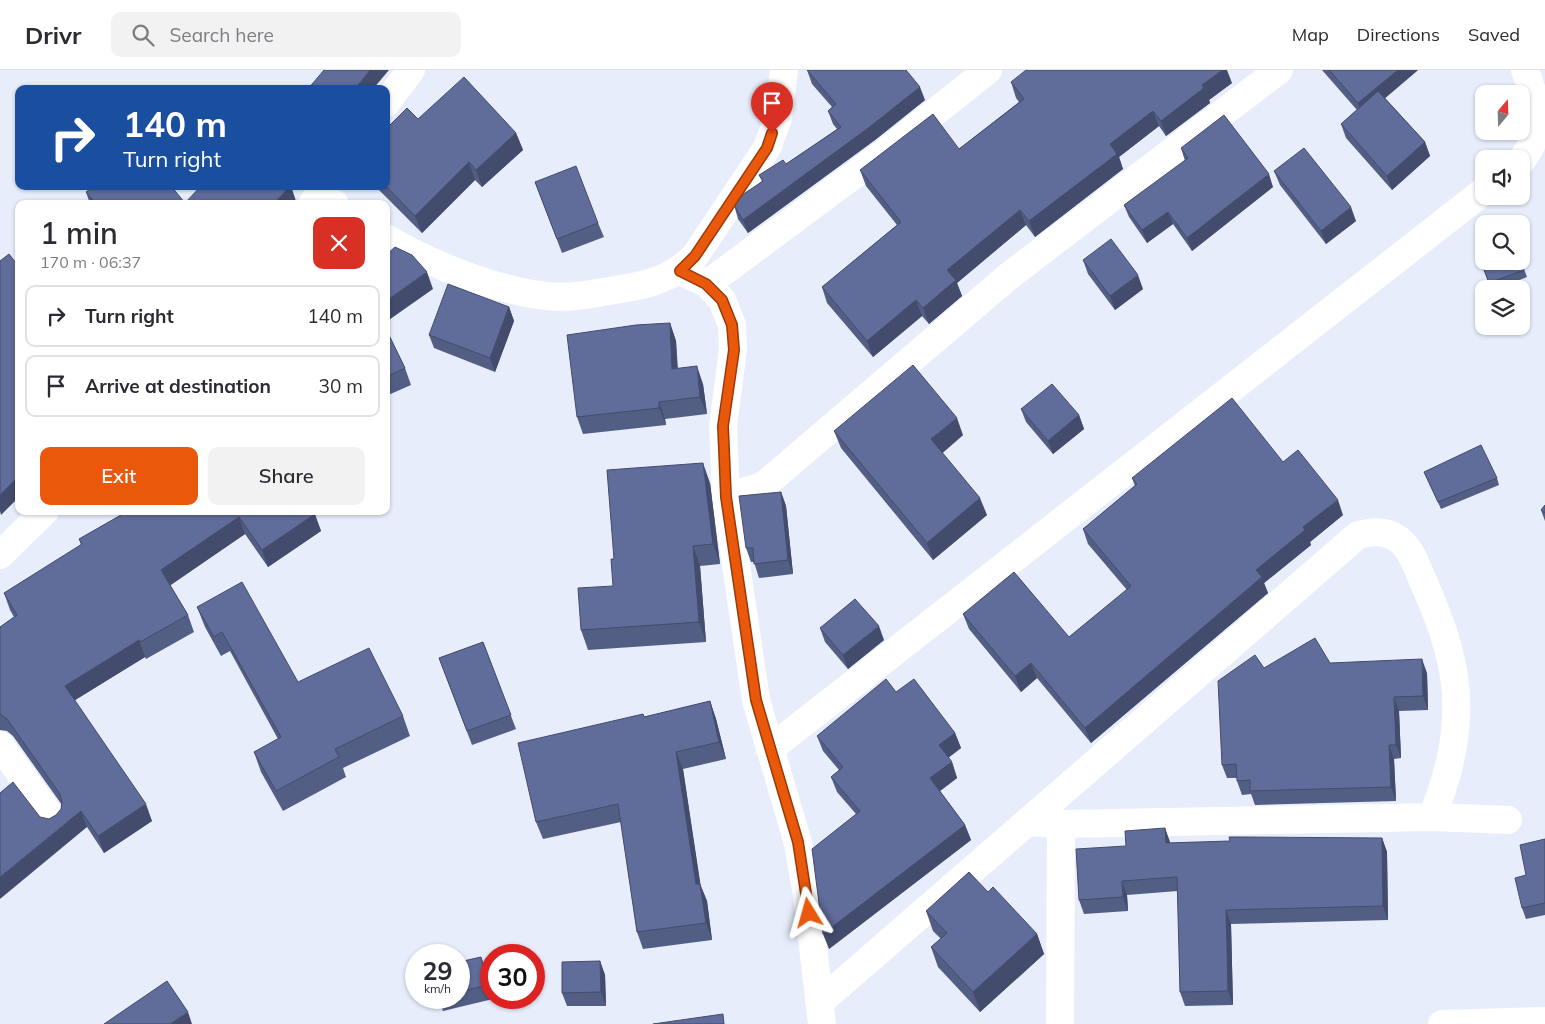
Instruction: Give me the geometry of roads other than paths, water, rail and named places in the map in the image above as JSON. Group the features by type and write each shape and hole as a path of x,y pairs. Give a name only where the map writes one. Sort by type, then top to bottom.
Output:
{"street":[{"path":"390,98 410,70"},
{"path":"390,240 432,261 498,286 548,297 592,294 639,286 680,271 695,256 767,148 778,118 784,70"},
{"path":"706,284 884,152 988,70"},
{"path":"726,497 763,486 1009,276 1279,70"},
{"path":"1525,70 1544,120 1543,139 1530,154"},
{"path":"770,749 1475,198"},
{"path":"680,271 706,284 722,300 732,325 734,350 723,426 726,497 756,700 798,842 807,895 821,1013"},
{"path":"0,555 42,515"},
{"path":"821,1013 1027,822 1358,535 1377,531 1396,538 1410,550 1446,638 1455,684 1456,716 1453,747 1443,792 1432,817"},
{"path":"0,745 53,820"},
{"path":"1027,822 1061,824 1432,817 1508,820"},
{"path":"1060,1024 1061,824"},
{"path":"1442,1024 1545,1021"}]}
